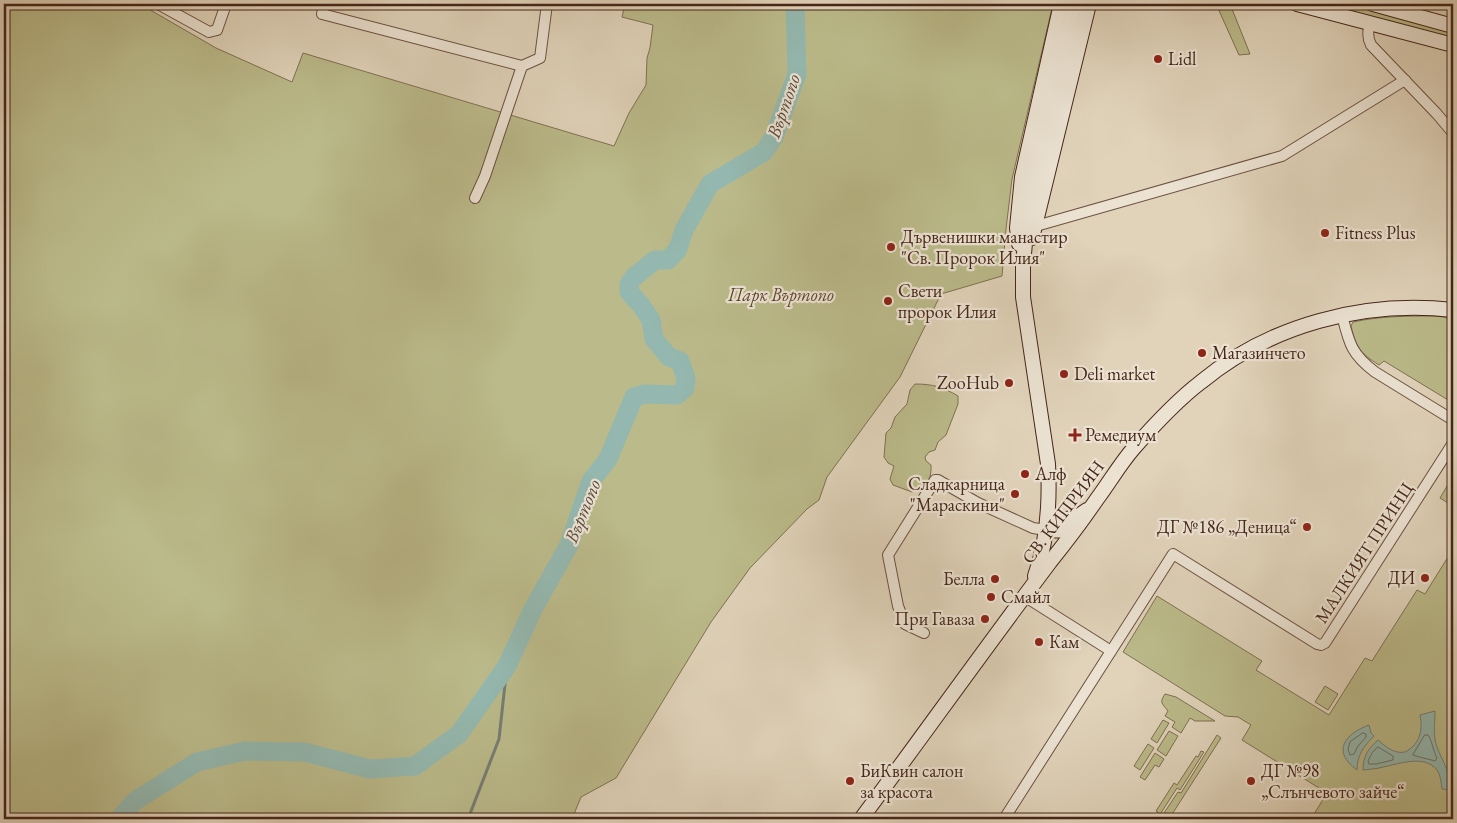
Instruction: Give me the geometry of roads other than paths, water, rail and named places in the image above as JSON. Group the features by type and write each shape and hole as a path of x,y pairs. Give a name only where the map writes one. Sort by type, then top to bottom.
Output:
{"street":[{"path":"158,4 209,32 217,30 226,4"},
{"path":"323,9 522,66 540,58 547,4"},
{"path":"1023,264 1036,226 1089,4"},
{"path":"1297,4 1453,45"},
{"path":"1373,4 1453,26"},
{"path":"1070,6 1022,177 1017,228 1023,264 1023,296 1048,464 1047,524 1039,566 1028,592 1112,651"},
{"path":"1370,22 1368,38 1371,45 1437,114 1453,134"},
{"path":"475,198 485,176 522,66"},
{"path":"1036,226 1282,156 1404,80"},
{"name":"СВ. КИПРИЯН","path":"861,819 1132,451 1163,417 1201,382 1231,360 1262,343 1317,321 1365,311 1400,308 1453,310"},
{"path":"1342,315 1351,348 1364,364 1453,420"},
{"name":"МАЛКИЯТ ПРИНЦ","path":"1004,819 1173,554 1321,645 1325,643 1453,443"},
{"path":"924,633 905,624 898,606 888,555 935,480 978,504 1032,528 1076,517 1094,504"},
{"path":"1047,524 1059,531 1070,529 1080,522"}],"water":[{"path":"1435,711 1435,740 1447,771 1451,790 1442,789 1437,770 1425,762 1411,761 1363,770 1367,753 1378,740 1394,751 1405,752 1414,745 1421,732 1420,715"},
{"path":"1369,725 1374,736 1362,751 1358,760 1357,770 1349,763 1345,756 1344,744 1353,733"}],"waterway":[{"name":"Въртопо","path":"119,819 135,801 197,762 245,751 304,752 370,769 415,766 459,734 507,666 533,609 569,545 591,481 608,459 634,397 645,394 677,395 685,388 686,378 680,361 669,357 654,339 651,320 629,292 629,284 634,277 655,260 668,260 678,249 684,230 710,184 764,152 774,137 797,74 795,4"},
{"path":"468,819 499,739 507,666"}],"place":[{"name":"Lidl","path":"1158,59"},
{"name":"Fitness Plus","path":"1325,233"},
{"name":"Дървенишки манастир \"Св. Пророк Илия\"","path":"891,247"},
{"name":"Свети пророк Илия","path":"888,301"},
{"name":"Магазинчето","path":"1202,353"},
{"name":"Deli market","path":"1064,374"},
{"name":"ZooHub","path":"1009,383"},
{"name":"Ремедиум","path":"1075,435"},
{"name":"Алф","path":"1025,474"},
{"name":"Сладкарница \"Мараскини\"","path":"1015,494"},
{"name":"ДГ №186 „Деница“","path":"1307,527"},
{"name":"ДИ","path":"1425,578"},
{"name":"Белла","path":"995,579"},
{"name":"Смайл","path":"991,597"},
{"name":"При Гаваза","path":"985,619"},
{"name":"Кам","path":"1039,642"},
{"name":"БиКвин салон за красота","path":"850,781"},
{"name":"ДГ №98 „Слънчевото зайче“","path":"1251,781"}],"park label":[{"name":"Парк Въртопо","path":"781,295"}]}
